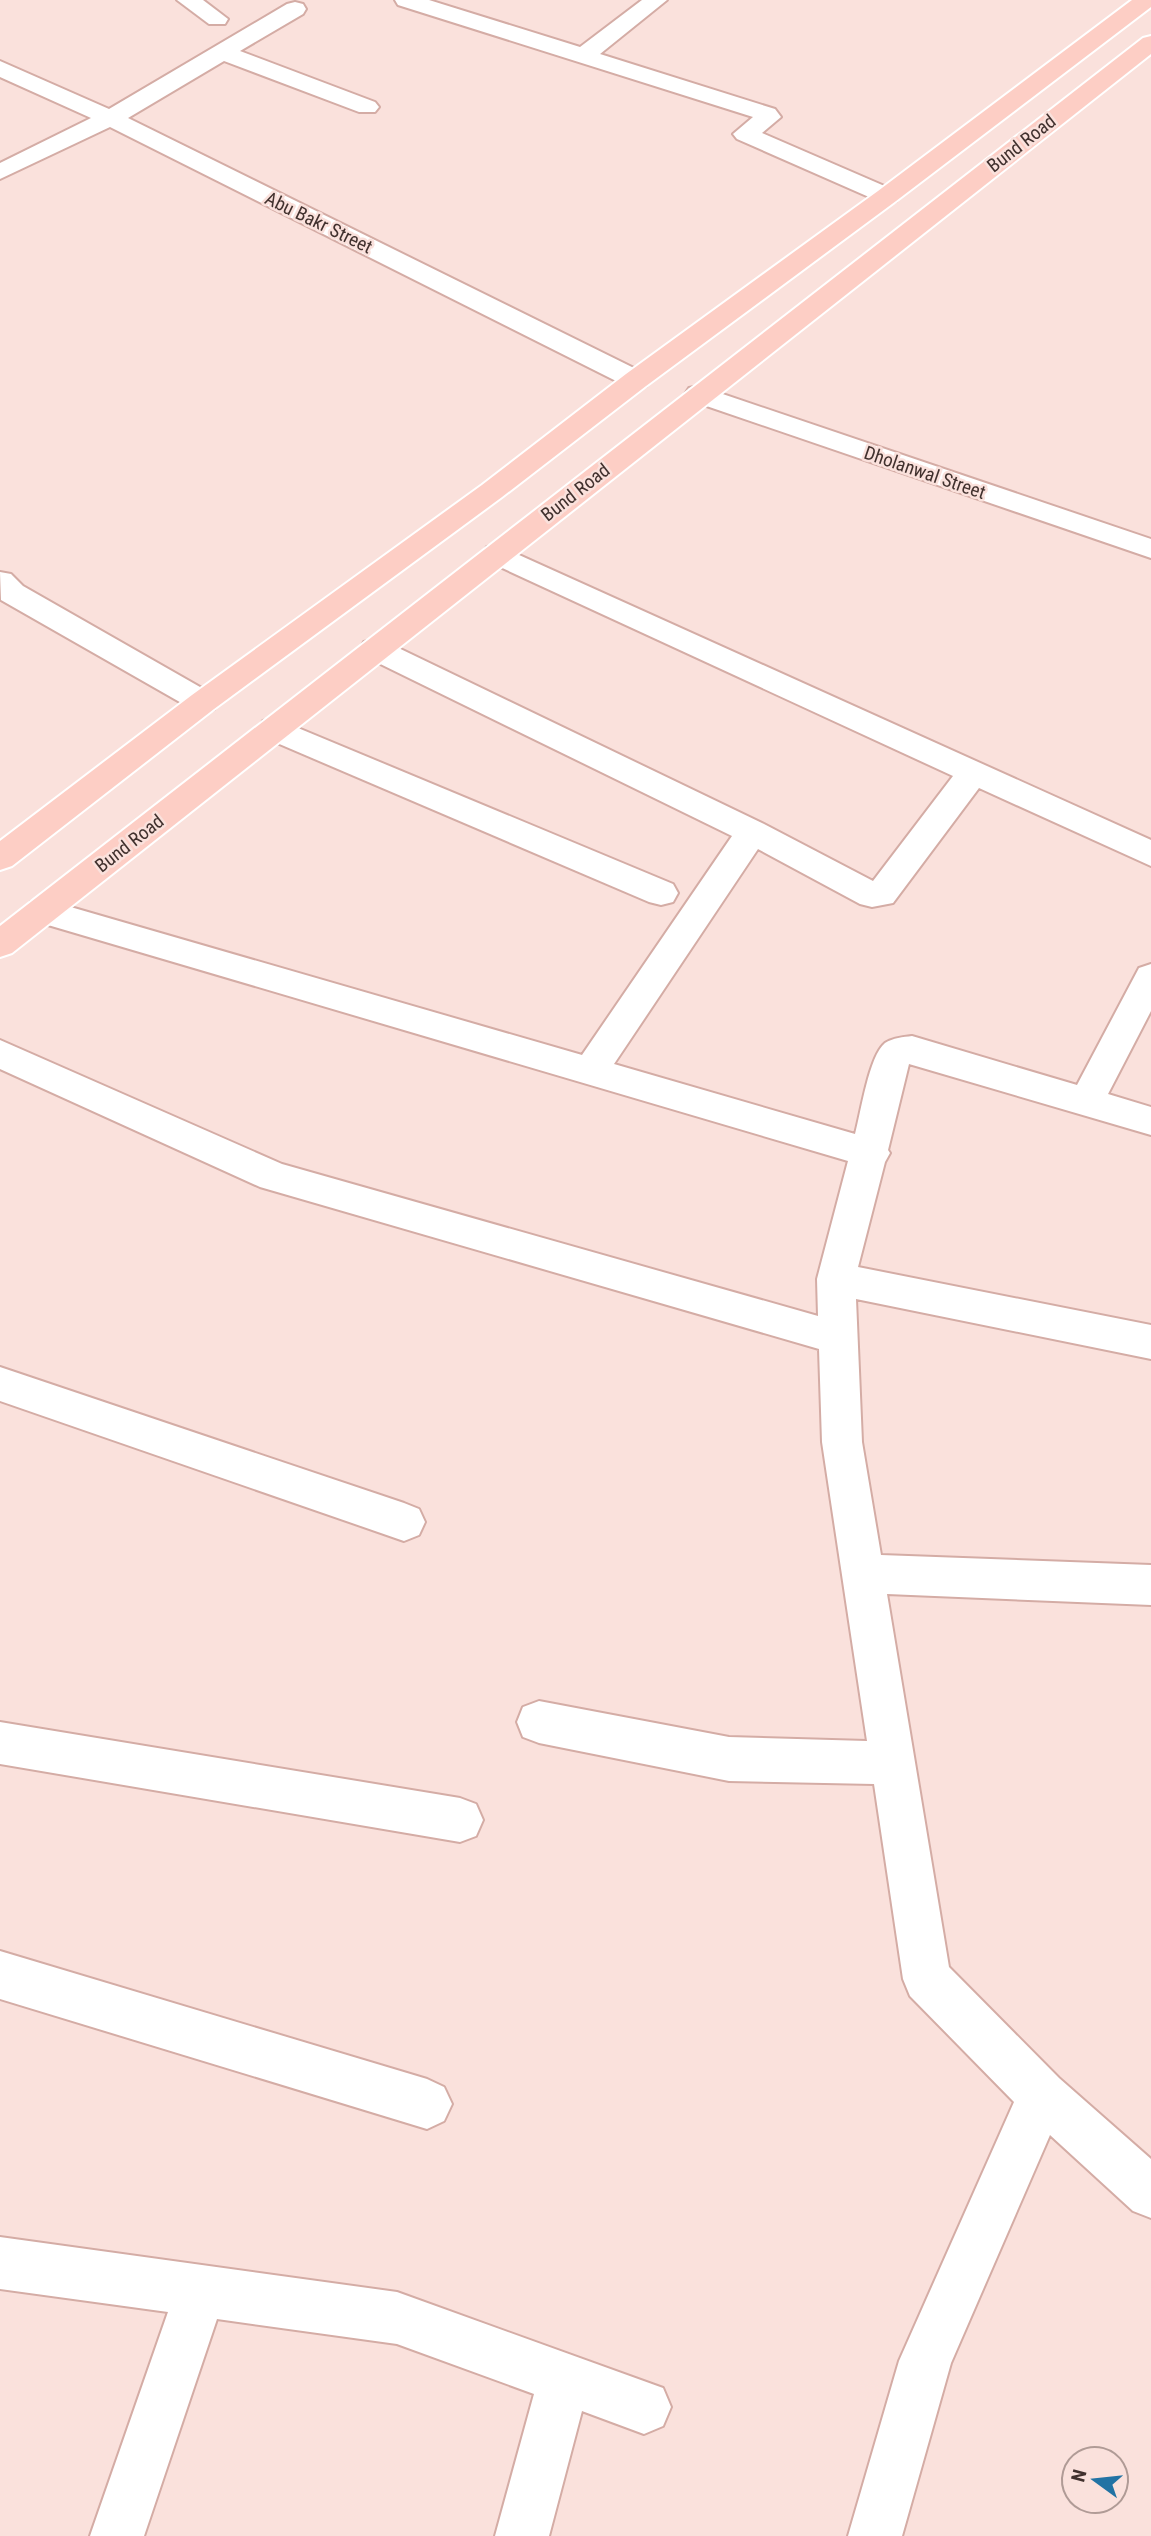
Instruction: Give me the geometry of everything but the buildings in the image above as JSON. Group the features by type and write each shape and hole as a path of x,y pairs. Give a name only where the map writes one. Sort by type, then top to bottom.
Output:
{"main road":[{"name":"Bund Road","path":"0,858 203,702 492,491 636,380 887,196 1146,0"},
{"name":"Bund Road","path":"0,944 699,394 1151,43"},
{"path":"748,297 799,319"}],"street":[{"path":"188,0 217,19"},
{"path":"407,0 769,115 745,134 887,196"},
{"path":"583,56 644,2"},
{"path":"0,172 110,118 295,9"},
{"path":"222,52 367,107"},
{"name":"Abu Bakr Street","path":"0,68 110,118 636,380"},
{"name":"Dholanwal Street","path":"699,394 1151,549"},
{"path":"496,554 1151,855"},
{"path":"0,580 12,593 203,702"},
{"path":"375,649 752,832 859,890 881,894 972,774"},
{"path":"274,729 661,892"},
{"path":"590,1071 752,832"},
{"path":"43,911 871,1153"},
{"path":"1087,1100 1151,977"},
{"path":"1151,1121 912,1050 900,1051 893,1058 871,1153 836,1279 842,1442 927,1979 1042,2095 1151,2193"},
{"path":"0,1054 273,1176 838,1338"},
{"path":"836,1279 1151,1342"},
{"path":"0,1384 404,1522"},
{"path":"862,1574 1151,1585"},
{"path":"539,1722 729,1759 893,1763"},
{"path":"0,1743 460,1820"},
{"path":"4,1987 427,2104"},
{"path":"875,2536 925,2361 1042,2095"},
{"path":"0,2263 397,2318 644,2407"},
{"path":"117,2536 201,2291"},
{"path":"522,2536 564,2379"}]}
